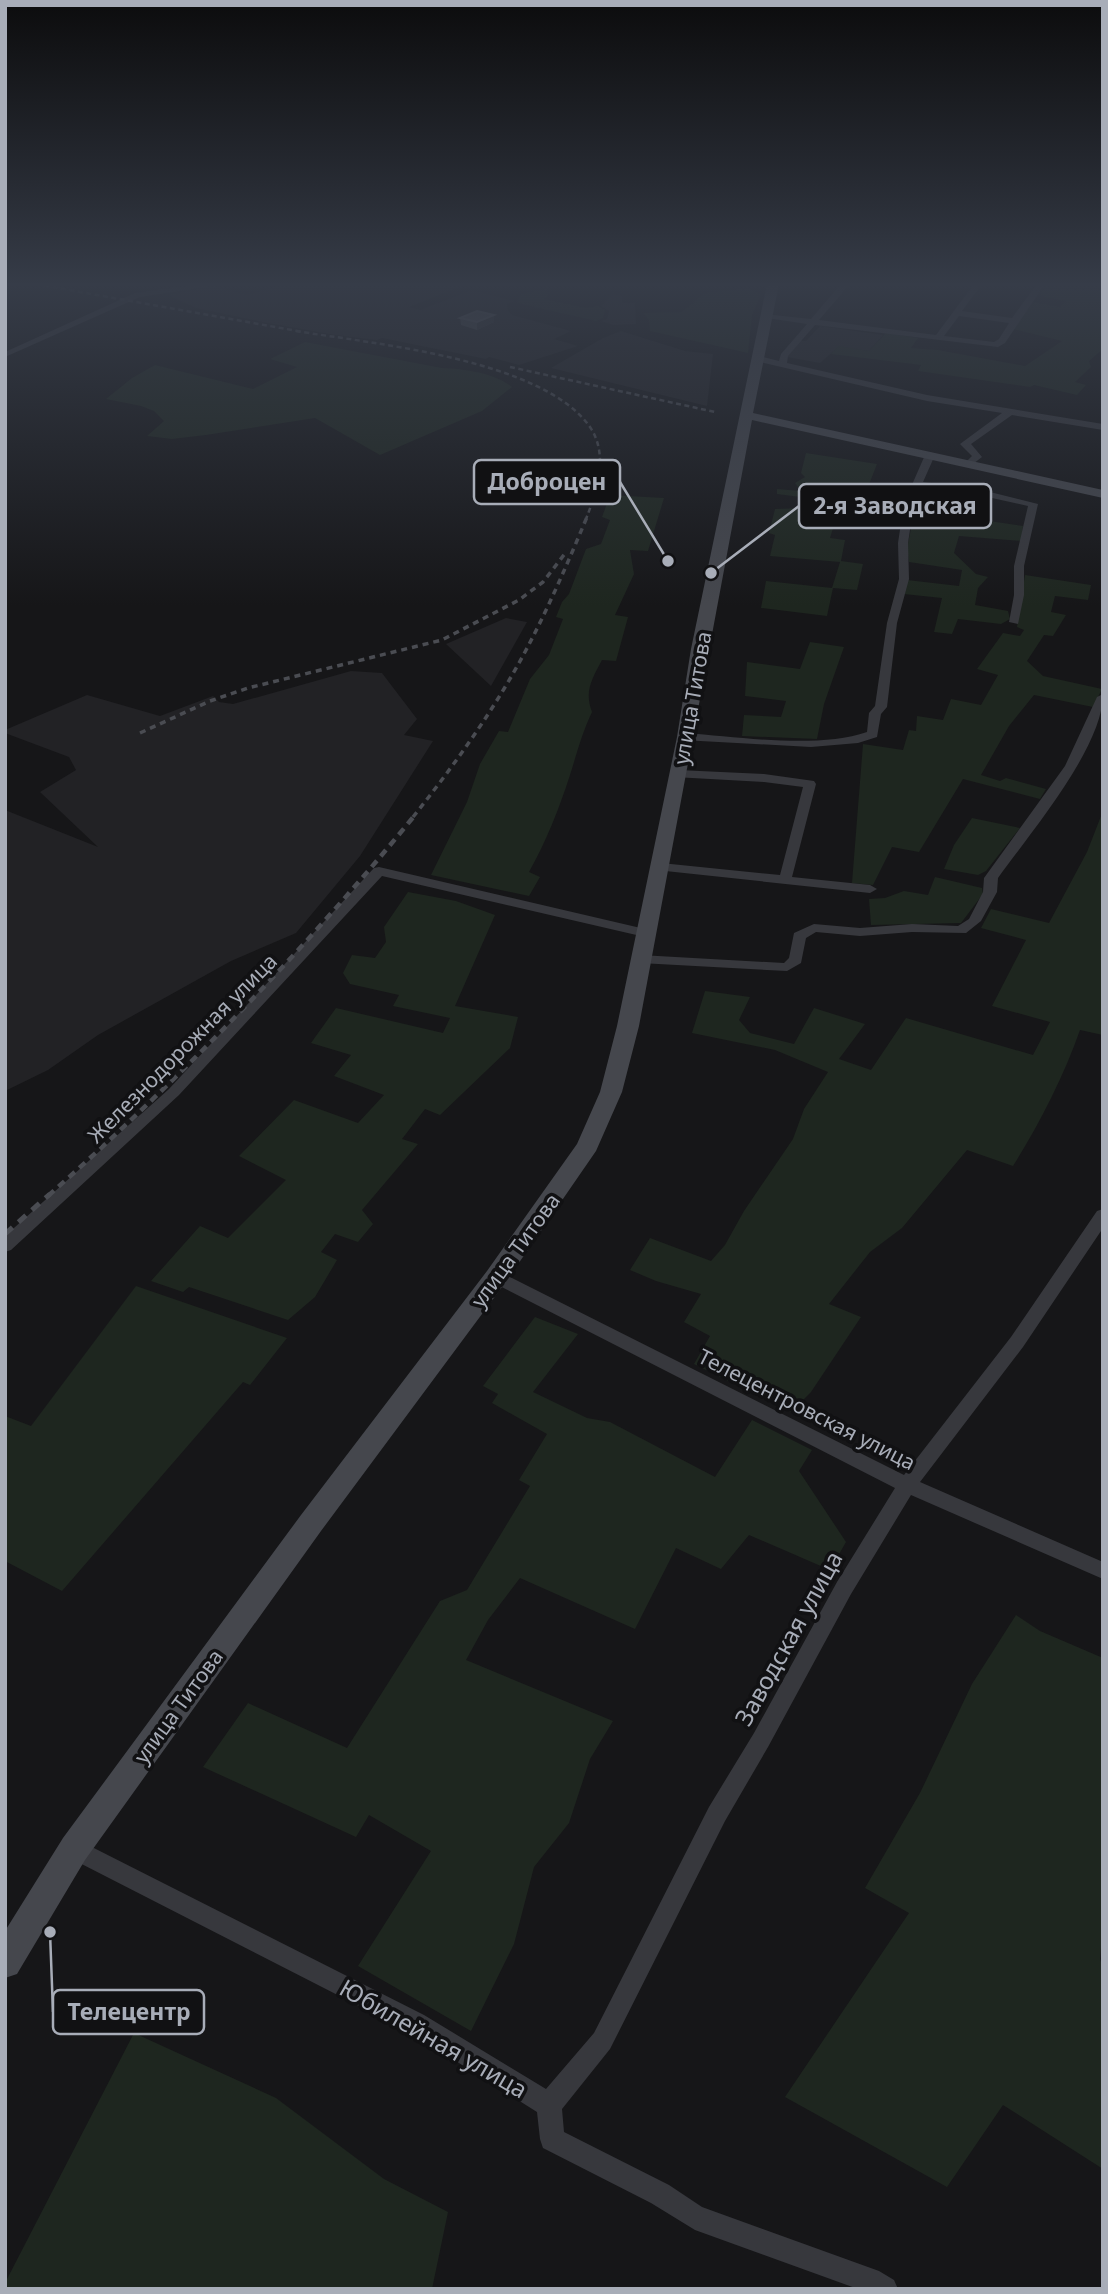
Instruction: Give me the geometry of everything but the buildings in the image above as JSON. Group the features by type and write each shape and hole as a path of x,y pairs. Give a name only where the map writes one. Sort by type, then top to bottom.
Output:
{"main road":[{"name":"улица Титова","path":"5,1962 74,1849 311,1523 496,1278 587,1146 611,1092 661,867 687,737 699,649 752,391"},
{"path":"747,415 1103,494"}],"street":[{"path":"899,391 1103,427"},
{"path":"969,464 977,457 972,448 965,444 1011,411"},
{"path":"1066,419 1103,414"},
{"path":"687,737 814,743 863,740 873,734 875,713 881,707 892,622 904,579 903,543 909,503 930,455"},
{"path":"917,484 974,491 1033,504 1019,566 1019,595 1014,622"},
{"path":"640,959 787,967 796,960 799,936 814,928 860,933 912,928 961,930 974,922 990,892 991,878 1071,766 1103,697"},
{"path":"678,774 810,784 785,880"},
{"path":"661,867 870,889"},
{"name":"Железнодорожная улица","path":"5,1246 174,1093 379,870 645,933"},
{"name":"Заводская улица","path":"549,2105 602,2041 717,1814 761,1740 844,1588 907,1485 1017,1342 1103,1215"},
{"name":"Телецентровская улица","path":"496,1278 907,1485 1103,1571"},
{"name":"Юбилейная улица","path":"74,1849 416,2022 549,2105 552,2139 660,2194 695,2217 870,2280 885,2289"}],"shaded area":[{"path":"116,391 507,391 482,411 380,455 315,418 172,439 147,436 164,421 154,411 106,399"},
{"path":"646,391 709,391 707,406"},
{"path":"1060,391 1081,391 1077,395"},
{"path":"806,453 877,464 859,510 845,509 842,522 835,522 830,538 845,540 841,561 863,564 857,590 833,588 827,616 761,608 766,581 832,588 840,562 770,556 775,535 769,533 775,509 804,508 808,498 777,494 777,489 801,491 795,483 805,477 801,473"},
{"path":"610,495 664,498 648,551 630,550 634,574 615,615 628,617 616,661 602,660 592,679 589,698 592,712 557,813 529,872 540,877 529,896 431,875 467,802 480,764 499,731 508,732 530,679 549,655 563,619 556,617 562,602 569,594 586,549 601,544 610,520 602,517"},
{"path":"915,510 1023,526 1021,541 959,536 954,553 976,574 988,577 978,588 975,605 1008,611 1010,619 1001,624 958,619 952,634 934,632 942,598 904,594 907,580 959,586 962,570 909,562 907,548"},
{"path":"1025,575 1091,585 1088,600 1055,596 1051,612 1066,615 1053,636 1044,635 1027,661 1043,676 1102,689 1093,707 1034,695 1009,726 981,775 1000,781 1006,778 1046,789 1040,799 963,779 919,852 892,847 873,885 852,883 863,744 903,750 909,730 916,731 917,716 943,720 951,699 981,705 998,675 977,669 1003,633 1020,636 1024,630 1017,627"},
{"path":"506,618 527,622 491,686 446,644"},
{"path":"810,642 844,647 824,704 817,739 742,736 744,715 781,717 786,701 745,696 747,662 800,669"},
{"path":"351,671 382,673 417,719 404,735 433,741 360,856 296,933 231,961 98,1035 48,1070 5,1091 5,810 98,847 40,792 76,770 69,757 5,733 5,730 87,695 160,716 213,696 219,702 233,704"},
{"path":"1103,811 1103,1035 1080,1030 1050,1100 1013,1166 967,1150 902,1228 870,1252 829,1304 861,1317 811,1392 791,1412 694,1364 710,1336 684,1322 701,1294 630,1270 650,1238 711,1261 725,1245 744,1211 793,1139 804,1109 828,1072 775,1050 692,1033 705,991 750,997 739,1020 750,1033 794,1044 814,1008 865,1024 839,1059 871,1070 906,1018 1033,1055 1050,1022 992,1006 1026,940 981,928 991,909 1049,923 1087,852"},
{"path":"972,818 1020,828 986,871 978,875 944,869 954,845"},
{"path":"935,877 982,888 983,894 961,923 871,925 869,899 885,898 904,891 928,895"},
{"path":"408,892 456,901 495,915 455,1006 518,1017 510,1048 440,1115 425,1109 402,1139 418,1144 362,1210 373,1224 358,1242 335,1234 321,1252 337,1260 315,1297 288,1320 189,1287 183,1292 151,1281 200,1226 228,1238 286,1180 239,1156 294,1100 358,1123 384,1095 334,1076 351,1055 311,1043 336,1008 443,1033 450,1018 393,1006 399,995 350,984 343,973 352,955 375,958 386,942 384,927"},
{"path":"136,1286 287,1338 250,1385 243,1382 62,1591 5,1561 5,1416 31,1426"},
{"path":"535,1317 578,1334 533,1392 587,1418 610,1422 715,1477 752,1420 812,1450 799,1471 846,1542 830,1570 749,1535 721,1569 676,1548 635,1629 520,1578 488,1620 466,1660 613,1721 590,1759 569,1823 534,1867 514,1944 471,2031 358,1966 431,1851 369,1815 356,1837 203,1767 248,1703 347,1748 440,1601 467,1590 530,1486 519,1480 547,1434 492,1403 498,1394 483,1386"},
{"path":"1016,1615 1040,1631 1103,1658 1103,1927 1100,1959 1103,1967 1103,2169 1003,2105 947,2187 785,2097 909,1913 865,1888 920,1793 972,1684"},
{"path":"134,2033 276,2098 384,2179 448,2212 432,2289 5,2289 5,2283"}],"railway":[{"path":"545,391 567,404 590,427 596,438 599,473 586,519"},
{"path":"620,391 715,412"},
{"path":"413,817 469,742 507,683 529,645 587,517"},
{"path":"140,733 210,701 248,688 442,640 519,600 543,582 567,551"},
{"path":"48,1196 97,1152 239,1013 329,916 415,815"},
{"path":"5,1234 50,1194"}],"place":[{"name":"Доброцен","path":"668,561"},
{"name":"2-я Заводская","path":"711,573"},
{"name":"Телецентр","path":"50,1932"}]}
